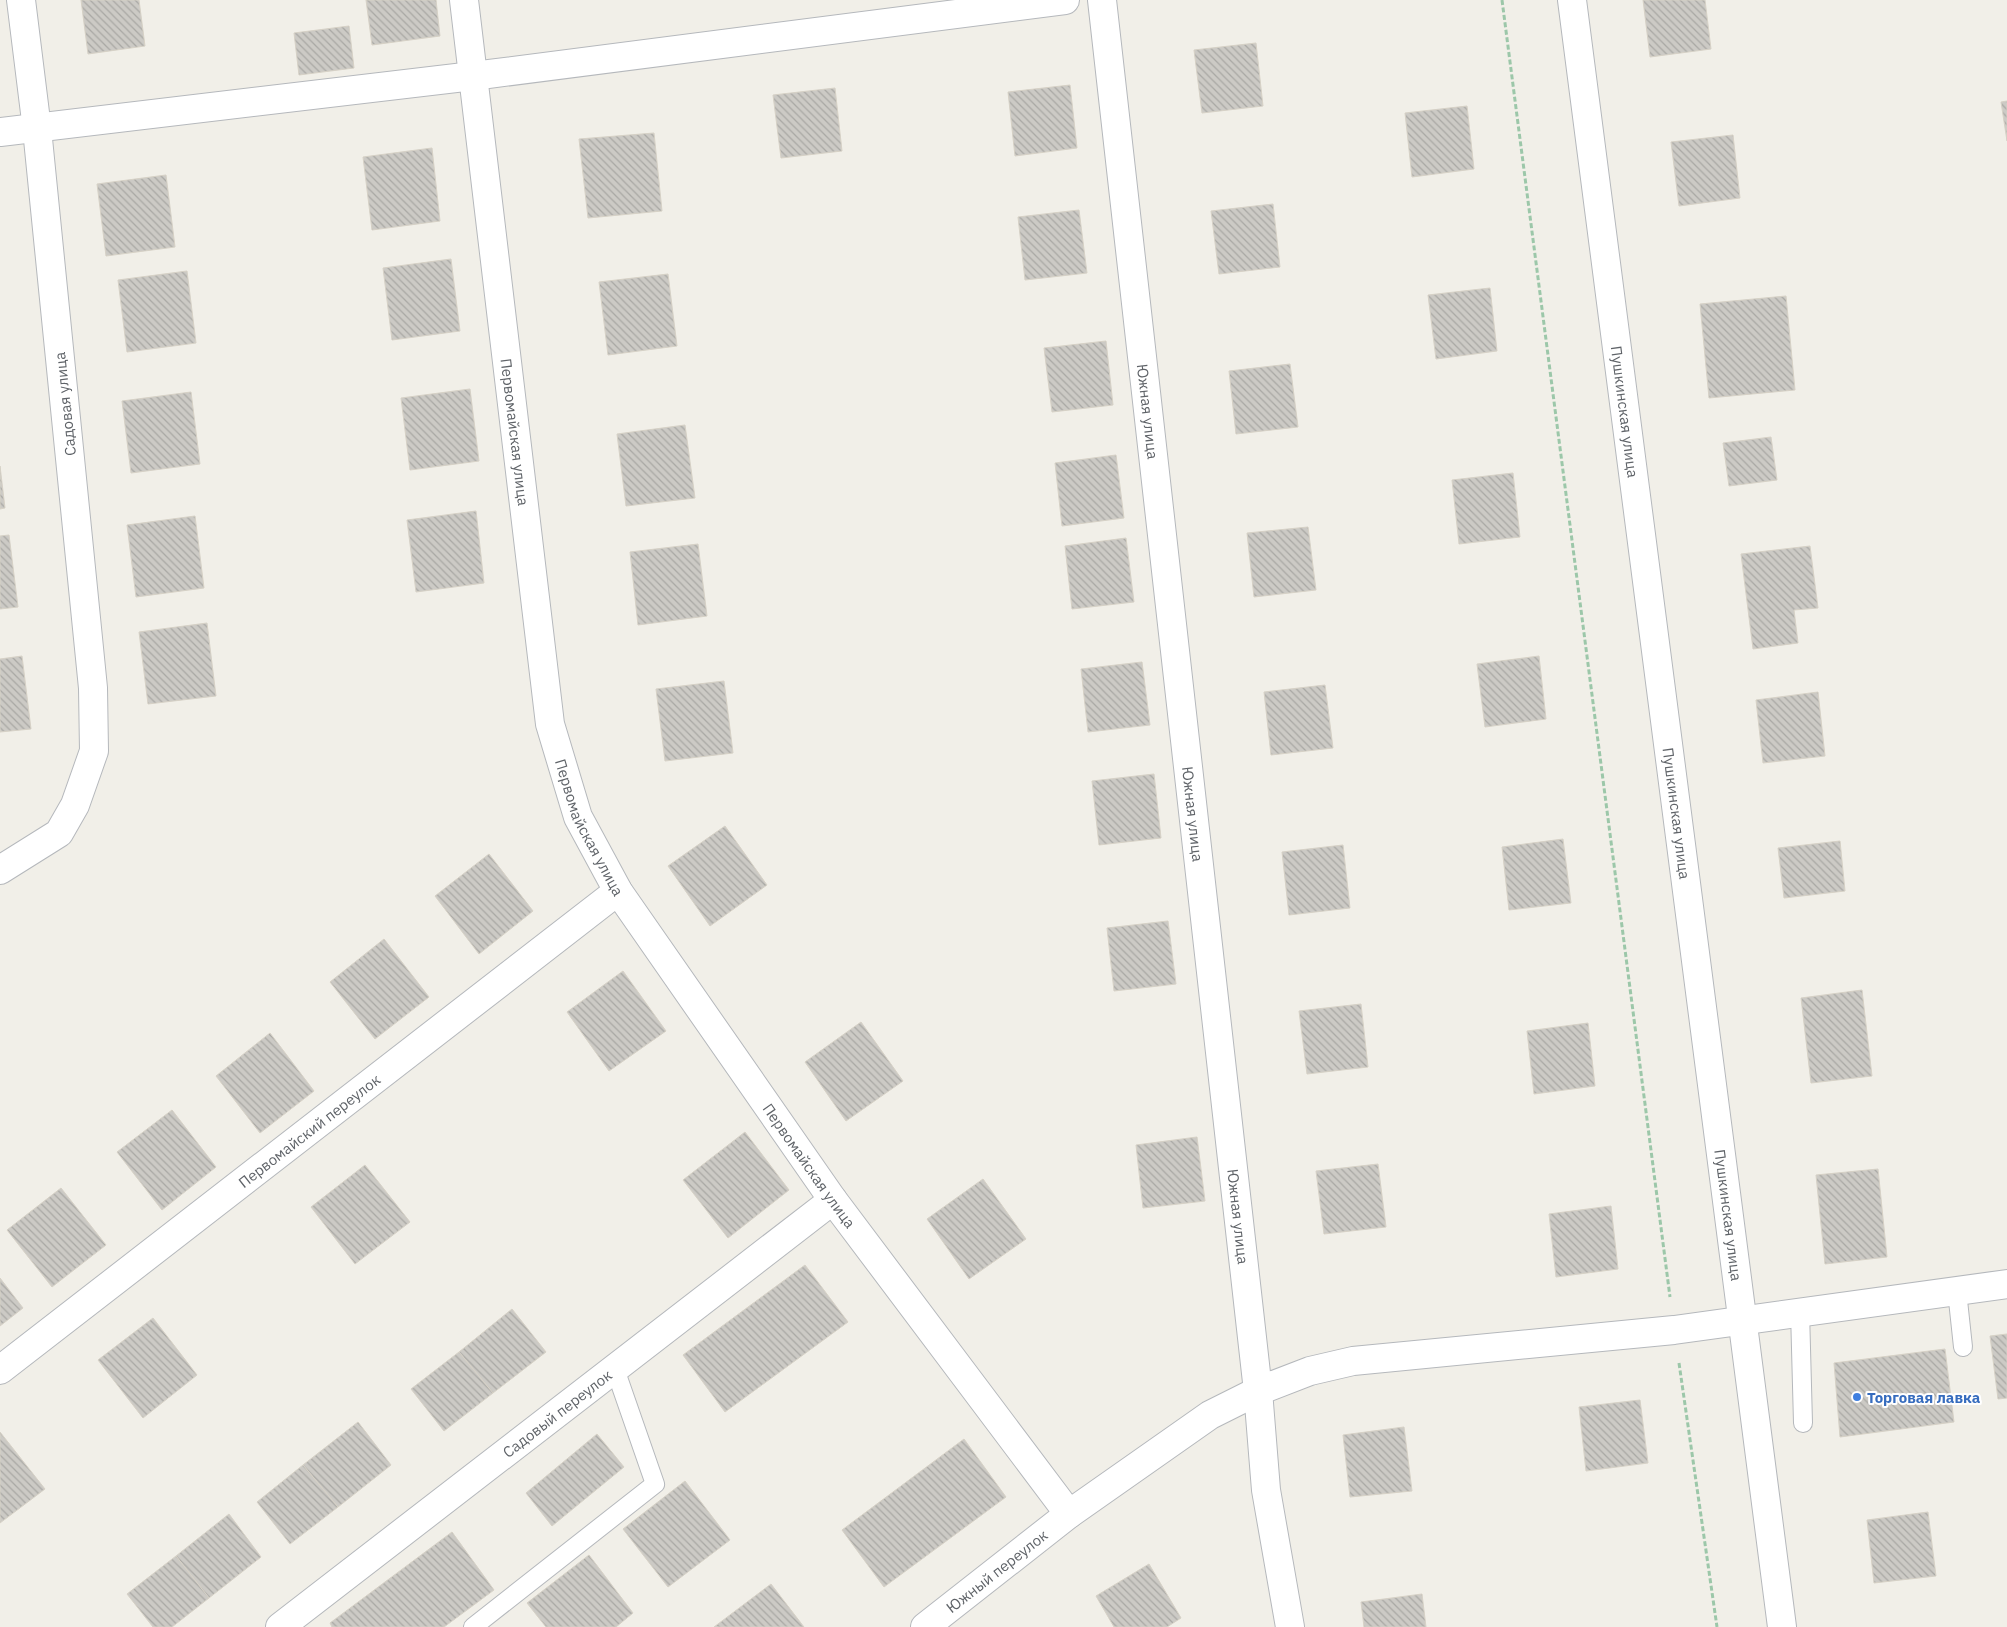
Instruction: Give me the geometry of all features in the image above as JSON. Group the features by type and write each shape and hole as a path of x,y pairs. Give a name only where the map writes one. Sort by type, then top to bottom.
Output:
{"street":[{"name":"Садовая улица","path":"0,870 58,833 75,805 94,750 93,688 38,129 21,0"},
{"name":"Первомайская улица","path":"464,0 550,724 578,817 618,891 834,1200 1069,1514"},
{"path":"0,132 473,76 1065,0"},
{"name":"Южная улица","path":"1102,0 1258,1391 1266,1490 1290,1627"},
{"name":"Пушкинская улица","path":"1572,0 1782,1627"},
{"name":"Первомайский переулок","path":"0,1370 618,891"},
{"name":"Садовый переулок","path":"280,1627 834,1200"},
{"name":"Южный переулок","path":"925,1627 1069,1514 1210,1415 1258,1391 1310,1371 1352,1361 1674,1330 1744,1321 1800,1311 2007,1284"}],"lane":[{"path":"1957,1291 1963,1347"},
{"path":"1800,1311 1803,1423"},
{"path":"473,1627 655,1484 615,1369"}],"path":[{"path":"1502,0 1674,1330 1717,1627"}],"building":[{"path":"81,0 139,0 145,46 88,54"},
{"path":"366,0 436,0 440,36 372,45"},
{"path":"1643,0 1705,0 1711,49 1650,57"},
{"path":"349,26 354,68 299,75 294,33"},
{"path":"1256,43 1263,106 1202,113 1194,50"},
{"path":"1070,85 1077,148 1015,156 1008,92"},
{"path":"835,88 842,151 781,158 773,95"},
{"path":"2007,101 2007,141 2001,102"},
{"path":"1467,106 1474,169 1412,177 1405,113"},
{"path":"654,133 662,211 588,218 579,139"},
{"path":"1733,135 1740,198 1679,206 1671,142"},
{"path":"432,148 440,221 372,230 363,157"},
{"path":"166,175 175,247 106,256 97,184"},
{"path":"1273,204 1280,267 1219,274 1211,211"},
{"path":"1079,210 1087,273 1025,280 1018,217"},
{"path":"451,259 460,331 392,340 383,268"},
{"path":"187,271 196,343 127,352 118,280"},
{"path":"668,274 677,346 608,355 599,282"},
{"path":"1490,288 1497,351 1436,359 1428,295"},
{"path":"1786,296 1795,390 1709,398 1700,304"},
{"path":"1106,341 1113,405 1052,412 1044,348"},
{"path":"1290,364 1298,427 1236,434 1229,371"},
{"path":"470,389 479,461 410,470 401,398"},
{"path":"191,392 200,464 131,473 122,401"},
{"path":"685,425 695,498 626,506 617,434"},
{"path":"1771,437 1777,480 1729,486 1723,443"},
{"path":"1116,455 1124,518 1062,526 1055,463"},
{"path":"0,466 5,508 0,509"},
{"path":"1513,473 1520,537 1459,544 1452,480"},
{"path":"476,511 484,583 416,592 407,520"},
{"path":"195,516 204,588 136,597 127,525"},
{"path":"1308,527 1316,590 1254,597 1247,533"},
{"path":"9,535 18,607 0,609 0,536"},
{"path":"1126,538 1134,602 1072,609 1065,546"},
{"path":"698,544 707,616 638,625 630,552"},
{"path":"1810,546 1818,608 1794,610 1798,643 1753,649 1741,554"},
{"path":"207,623 216,696 148,704 139,632"},
{"path":"22,656 31,729 0,732 0,659"},
{"path":"1539,656 1546,719 1485,727 1477,664"},
{"path":"1142,662 1150,725 1088,732 1081,669"},
{"path":"724,681 733,753 665,761 656,689"},
{"path":"1325,685 1333,748 1271,755 1264,692"},
{"path":"1818,692 1825,756 1763,763 1756,700"},
{"path":"1154,774 1161,838 1099,845 1092,781"},
{"path":"725,826 767,885 710,926 668,866"},
{"path":"1563,839 1571,903 1509,910 1502,847"},
{"path":"1840,841 1845,891 1784,898 1778,848"},
{"path":"1343,845 1350,908 1289,915 1282,852"},
{"path":"489,854 533,911 479,954 435,896"},
{"path":"1168,921 1176,984 1114,991 1107,928"},
{"path":"384,939 429,997 375,1039 330,982"},
{"path":"623,971 666,1031 609,1071 567,1012"},
{"path":"1862,990 1872,1076 1811,1083 1801,998"},
{"path":"1361,1004 1368,1067 1307,1074 1299,1011"},
{"path":"861,1022 903,1081 846,1121 805,1062"},
{"path":"1588,1023 1595,1086 1534,1094 1527,1031"},
{"path":"270,1033 314,1091 260,1133 216,1076"},
{"path":"172,1110 216,1167 162,1210 117,1152"},
{"path":"745,1132 789,1190 728,1238 683,1180"},
{"path":"1197,1137 1205,1201 1143,1208 1136,1145"},
{"path":"1378,1164 1386,1227 1324,1234 1316,1171"},
{"path":"365,1165 410,1222 355,1264 311,1207"},
{"path":"1878,1169 1887,1257 1825,1264 1816,1175"},
{"path":"983,1179 1026,1239 969,1279 927,1219"},
{"path":"61,1188 106,1245 52,1287 7,1230"},
{"path":"1611,1206 1618,1269 1556,1277 1549,1214"},
{"path":"805,1265 848,1322 725,1412 683,1355"},
{"path":"0,1278 23,1308 0,1326"},
{"path":"512,1309 546,1352 493,1393 459,1352"},
{"path":"153,1318 197,1375 143,1418 98,1360"},
{"path":"2007,1334 2007,1398 1998,1399 1990,1336"},
{"path":"1945,1349 1954,1422 1840,1437 1834,1363"},
{"path":"459,1352 493,1393 444,1431 411,1389"},
{"path":"1640,1400 1648,1463 1586,1471 1579,1407"},
{"path":"358,1422 391,1465 338,1507 303,1465"},
{"path":"1404,1427 1412,1491 1350,1497 1343,1435"},
{"path":"0,1432 45,1489 0,1523"},
{"path":"597,1434 624,1467 552,1526 526,1493"},
{"path":"964,1439 1006,1497 884,1587 842,1530"},
{"path":"303,1465 338,1507 290,1544 257,1502"},
{"path":"685,1481 730,1540 668,1587 623,1529"},
{"path":"1928,1512 1936,1576 1874,1583 1867,1520"},
{"path":"229,1514 261,1557 209,1598 176,1556"},
{"path":"452,1532 494,1590 444,1627 332,1627 330,1623"},
{"path":"589,1555 633,1613 616,1627 546,1627 527,1603"},
{"path":"176,1556 209,1598 172,1627 153,1627 127,1594"},
{"path":"1149,1564 1181,1618 1167,1627 1114,1627 1096,1596"},
{"path":"771,1584 804,1627 714,1627"},
{"path":"1422,1594 1426,1627 1364,1627 1361,1602"}],"place":[{"name":"Торговая лавка","path":"1857,1397"}]}
